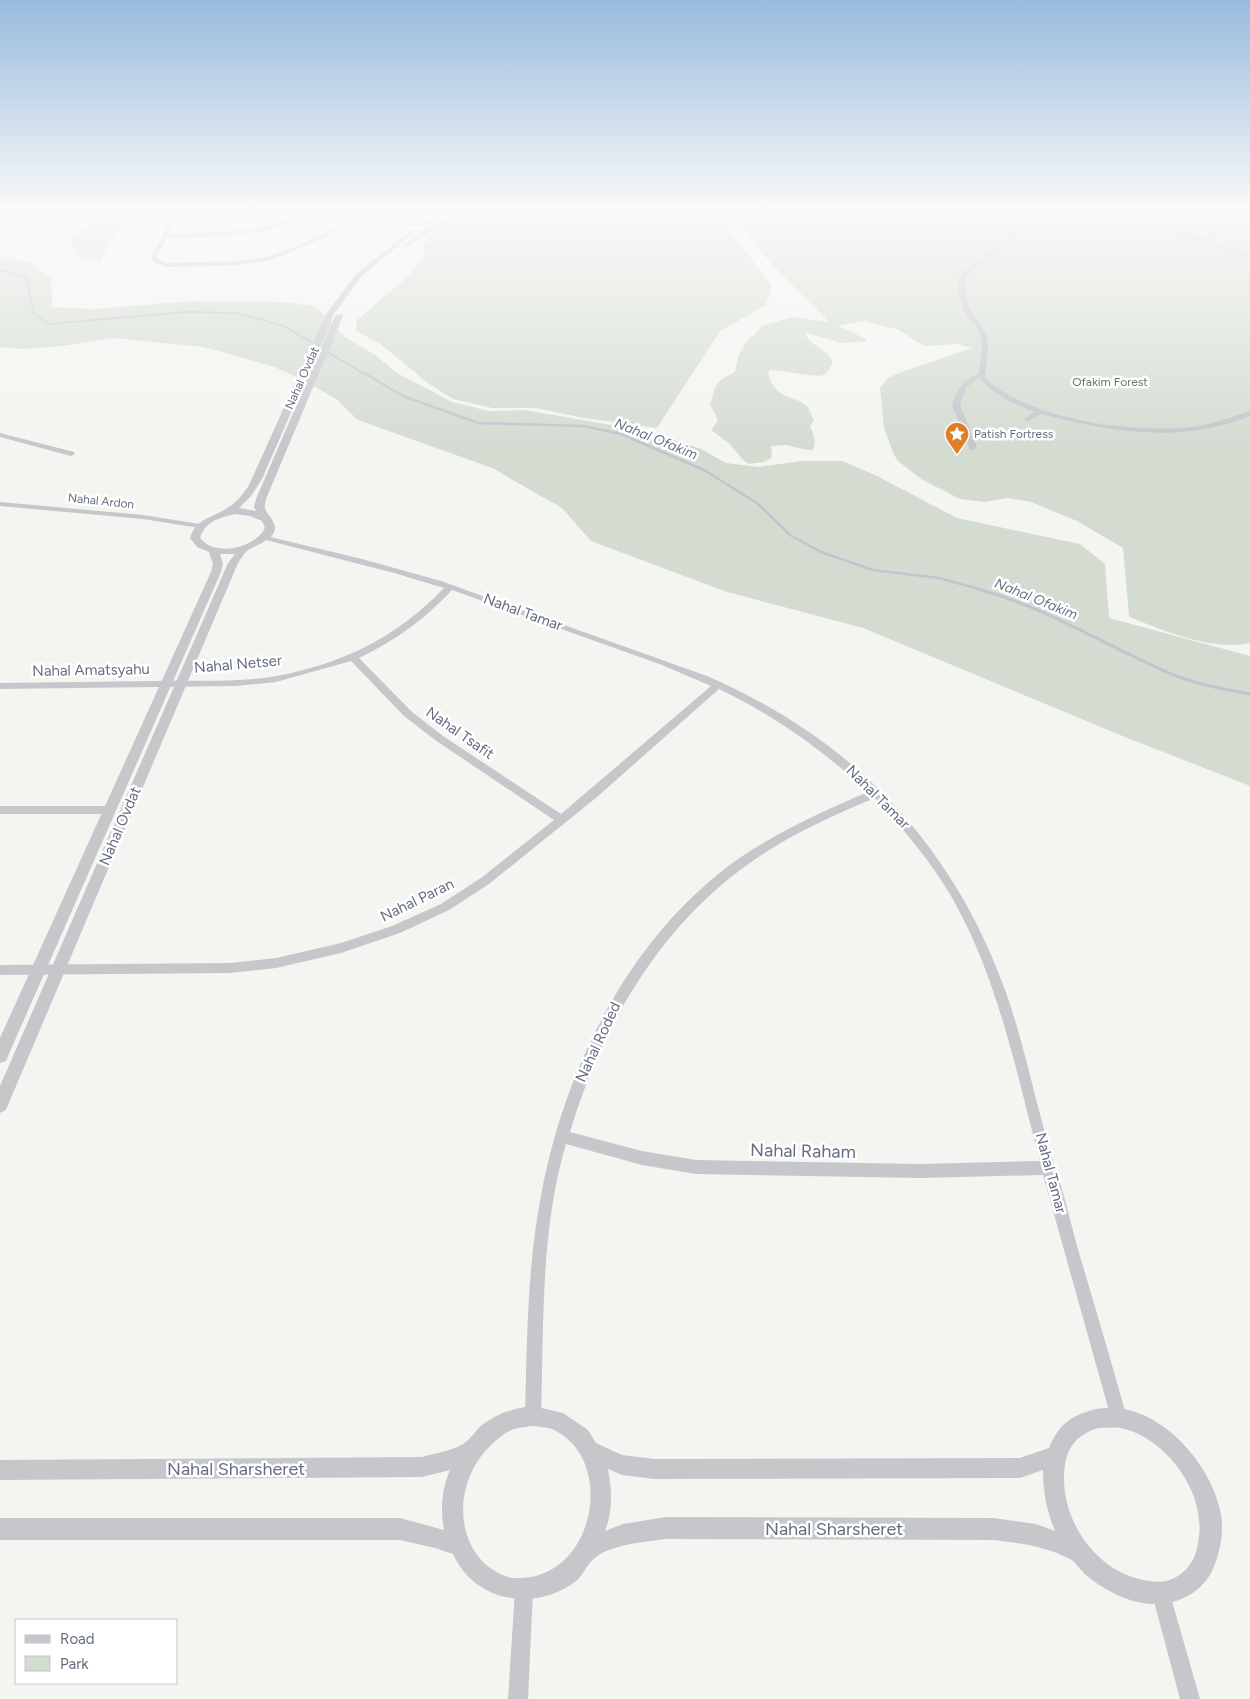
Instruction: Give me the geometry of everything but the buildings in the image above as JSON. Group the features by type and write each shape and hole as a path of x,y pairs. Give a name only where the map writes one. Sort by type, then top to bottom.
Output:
{"street":[{"name":"Nahal Ovdat","path":"226,513 240,504 250,492 336,304 346,288"},
{"name":"Nahal Ovdat","path":"265,537 270,525 259,507 261,499 340,314 357,288"},
{"path":"962,288 965,305 969,314 982,331 985,339 982,375 986,384 993,390 1024,406 1099,425 1168,431 1214,426 1250,413"},
{"path":"973,448 956,405 962,386 972,378 982,375"},
{"path":"1028,419 1041,411"},
{"path":"0,435 71,454"},
{"name":"Nahal Ardon","path":"0,504 143,517 200,526"},
{"path":"263,516 246,511 215,516 200,526 196,538 198,543 213,550 242,549 265,537"},
{"name":"Nahal Tamar","path":"265,537 417,576 685,670 739,694 785,720 848,767 876,793 914,834 948,883 974,928 994,975 1028,1084 1049,1168 1119,1418"},
{"name":"Nahal Ovdat","path":"0,1105 233,563 242,549"},
{"name":"Nahal Ovdat","path":"0,1056 216,572 218,564 213,550"},
{"name":"Nahal Netser","path":"182,684 276,679 354,657 406,628 426,612 450,587"},
{"name":"Nahal Tsafit","path":"354,657 408,714 447,744 562,820"},
{"name":"Nahal Amatsyahu","path":"0,686 182,684"},
{"name":"Nahal Paran","path":"0,970 230,968 276,963 341,948 396,930 445,907 485,881 562,820 718,685"},
{"name":"Nahal Roded","path":"533,1416 540,1254 548,1195 561,1136 580,1078 599,1034 620,995 654,946 691,906 724,875 761,850 826,813 876,793"},
{"path":"0,810 109,810"},
{"name":"Nahal Raham","path":"561,1136 642,1158 696,1167 911,1170 1049,1168"},
{"path":"533,1416 556,1420 575,1432 590,1451 599,1474 602,1499 599,1524 588,1549 576,1566 560,1579 542,1587 524,1590 504,1588 486,1579 470,1565 460,1546 453,1523 453,1498 458,1474 469,1452 488,1432 510,1420 533,1416"},
{"path":"1098,1418 1119,1418 1141,1425 1163,1438 1182,1457 1198,1482 1209,1509 1211,1536 1206,1561 1195,1578 1180,1589 1161,1594 1139,1592 1117,1584 1096,1570 1079,1551 1064,1528 1055,1503 1052,1479 1055,1456 1065,1438 1079,1425 1098,1418"},
{"path":"590,1451 622,1465 654,1469 1020,1468 1055,1456"},
{"name":"Nahal Sharsheret","path":"0,1470 422,1467 448,1461 469,1452"},
{"name":"Nahal Sharsheret","path":"588,1549 623,1535 666,1528 993,1529 1036,1534 1079,1551"},
{"path":"0,1529 400,1529 435,1537 460,1546"},
{"path":"518,1699 524,1590"},
{"path":"1161,1594 1190,1699"}],"green space":[{"path":"0,288 51,288 52,307 94,309 194,301 280,302 315,306 345,337 374,354 397,373 452,402 489,411 525,410 651,432 701,449 726,463 759,467 801,461 843,461 877,476 957,518 1080,544 1105,564 1109,618 1250,656 1250,786 1125,737 863,628 727,592 591,541 562,508 492,468 358,420 336,399 301,379 272,366 204,347 114,338 62,346 23,349 0,347"},
{"path":"394,288 771,288 766,305 720,331 657,428 584,418 536,408 492,408 453,399 429,384 379,343 356,331 357,320"},
{"name":"Ofakim Forest","path":"796,288 1250,288 1250,643 1235,645 1204,642 1129,617 1123,548 1077,521 1031,502 1007,498 985,502 960,499 921,479 898,461 884,428 880,388 888,378 899,373 972,348 957,344 924,346 894,327 890,328 864,321 838,326 866,339 865,342 840,343 805,332 810,340 831,358 833,363 826,373 819,376 770,370 768,373 771,382 780,393 808,407 814,421 810,426 814,438 814,447 812,450 807,450 786,445 771,446 772,456 764,462 749,464 743,460 730,444 711,430 718,420 710,404 718,384 723,378 735,372 741,350 761,326 792,317 829,322"}],"waterway":[{"name":"Nahal Ofakim","path":"28,288 34,314 49,324 185,312 236,313 284,326 368,376"},
{"name":"Nahal Ofakim","path":"366,374 403,396 478,423 583,426 621,434 704,470 757,503 790,535 821,552 873,570 939,578 986,591"},
{"name":"Nahal Ofakim","path":"981,590 1053,617 1179,677 1209,686 1250,694"}],"place":[{"name":"Patish Fortress","path":"957,455"}]}
